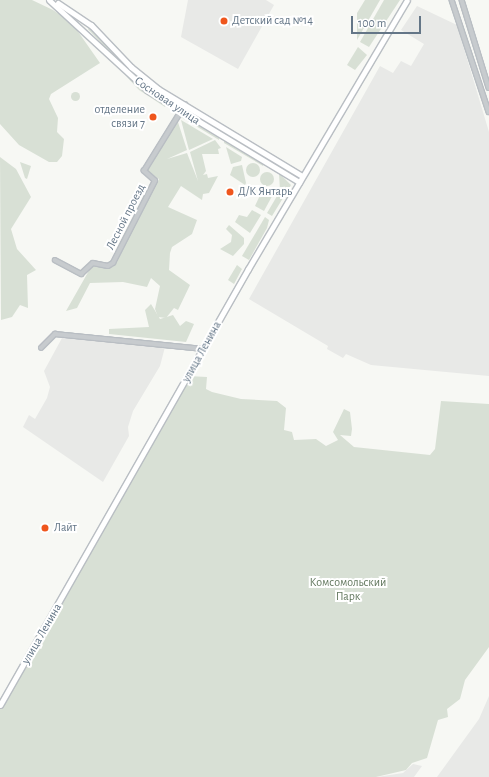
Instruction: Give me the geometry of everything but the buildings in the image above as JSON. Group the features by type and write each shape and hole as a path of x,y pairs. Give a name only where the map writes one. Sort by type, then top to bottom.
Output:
{"main road":[{"name":"Сосновая улица","path":"51,0 91,25 141,76 185,105 302,176"},
{"name":"Сосновая улица","path":"51,0 83,27 137,82 180,112 299,182"},
{"name":"улица Ленина","path":"0,705 302,176 407,0"}],"street":[{"path":"452,0 489,112"},
{"path":"462,0 489,88"},
{"name":"Лесной проезд","path":"56,260 81,274 93,263 108,266 114,262 155,181 144,172 185,105"},
{"path":"41,348 55,334 203,349"}],"shaded area":[{"name":"Детский сад №14","path":"188,0 266,0 274,5 238,69 181,37"},
{"path":"417,6 457,25 489,132 489,376 371,365 346,354 343,358 327,349 328,346 249,299 380,66 393,73 401,61 411,66 424,44 401,30"},
{"path":"62,338 165,347 160,366 133,411 128,427 129,436 103,482 23,427 29,415 35,419 47,398 50,387 44,371"},
{"path":"489,696 489,777 437,777 479,719"},
{"path":"413,764 422,766 414,777 377,777 403,773"}],"green space":[{"path":"0,0 32,0 53,10 72,23 100,63 51,94 49,99 58,118 57,132 64,139 62,156 57,162 49,162 19,145 0,124"},
{"path":"365,0 380,0 357,40 357,13"},
{"path":"384,0 400,0 369,47 360,42"},
{"path":"90,27 128,67 126,69 88,29"},
{"path":"358,47 367,55 355,70 347,65"},
{"path":"126,76 166,105 165,107 139,90"},
{"path":"75,91 80,96 75,101 70,96"},
{"path":"188,111 269,158 268,159 187,113"},
{"path":"182,115 219,138 219,140 181,117"},
{"path":"177,119 187,150 167,159 187,153 198,181 190,152 215,140 221,148 218,149 219,154 202,154 206,171 203,175 207,174 208,178 218,176 209,193 203,194 202,200 181,186 168,207 197,220 192,234 172,247 170,253 169,270 190,285 178,310 174,308 166,318 158,317 155,309 160,286 151,278 147,287 123,282 90,283 77,308 66,311 91,267 114,265 159,179 146,171"},
{"path":"181,120 213,139 189,150"},
{"path":"224,141 264,164 263,166 224,143"},
{"path":"226,147 242,157 241,161 231,164"},
{"path":"0,157 16,169 31,197 11,229 17,249 36,270 27,275 28,308 20,305 12,317 1,320"},
{"path":"20,162 31,166 27,179 25,178"},
{"path":"253,163 258,165 260,170 258,175 253,177 248,175 246,170 248,165"},
{"path":"242,165 246,183 245,185 230,175 233,167"},
{"path":"267,172 272,174 274,179 272,184 267,186 262,184 260,179 262,174"},
{"path":"279,173 291,185 272,216 267,213 280,191"},
{"path":"277,187 264,211 255,206 262,191"},
{"path":"252,210 261,215 250,233 235,222 239,215 247,217"},
{"path":"265,217 269,220 267,228 249,260 242,256"},
{"path":"229,225 244,238 244,244 233,256 220,249 231,242 232,235 226,229"},
{"path":"237,265 242,269 234,284 228,280"},
{"path":"151,304 160,319 173,315 180,326 186,321 194,324 186,342 109,334 109,329 149,327 145,310"},
{"name":"Комсомольский Парк","path":"188,376 207,377 206,389 212,392 241,399 277,401 286,408 284,430 292,432 294,440 316,439 326,446 338,440 333,432 344,409 350,412 352,429 351,436 340,435 354,447 430,455 435,449 441,401 489,404 489,647 465,680 460,699 447,709 448,717 438,720 427,758 412,763 406,770 376,777 0,777 0,705"}],"place":[{"name":"Детский сад №14","path":"224,21"},
{"name":"отделение связи 7","path":"153,117"},
{"name":"Д/К Янтарь","path":"230,192"},
{"name":"Лайт","path":"45,528"}]}
